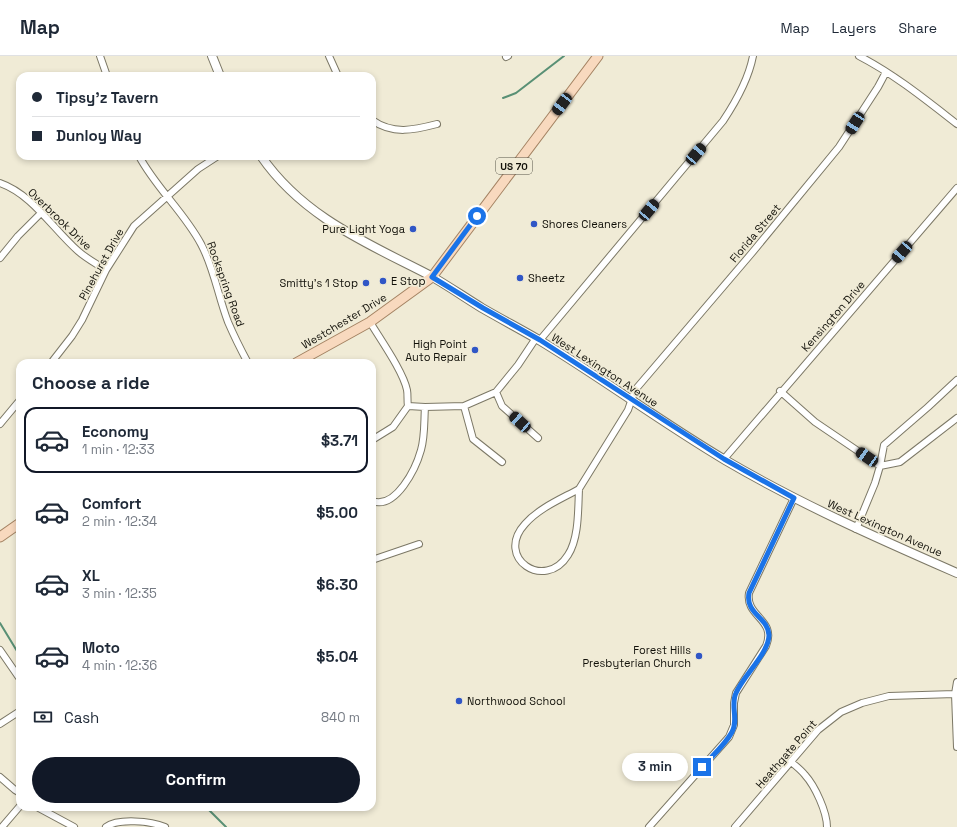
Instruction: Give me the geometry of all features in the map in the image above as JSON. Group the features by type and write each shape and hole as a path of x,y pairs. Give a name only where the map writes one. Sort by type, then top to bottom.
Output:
{"main road":[{"name":"Westchester Drive","path":"309,359 370,322 432,277 598,56"},
{"path":"0,537 16,526"}],"street":[{"path":"100,56 106,72"},
{"path":"212,56 218,72"},
{"path":"329,56 336,72"},
{"path":"408,406 464,406 496,392 538,339 723,121 735,101 753,56"},
{"path":"859,56 886,72 957,124"},
{"name":"Florida Street","path":"579,489 628,410 634,390 751,254 839,147 886,72"},
{"path":"376,123 393,130 406,131 437,124"},
{"name":"Rockspring Road","path":"142,160 181,213 201,244 208,258 228,321 246,359"},
{"name":"Pinehurst Drive","path":"54,359 82,320 106,270 134,226 198,169 212,160"},
{"name":"West Lexington Avenue","path":"264,160 270,169 299,199 357,239 432,277 538,339 724,459 794,498 856,529 957,573"},
{"name":"Overbrook Drive","path":"0,183 20,194 31,203 78,251 106,270"},
{"name":"Kensington Drive","path":"724,459 780,392 957,188"},
{"path":"0,258 18,236 41,213"},
{"path":"370,322 402,378 407,390 408,406 393,428 376,438"},
{"path":"856,529 875,483 884,445 957,380"},
{"path":"496,392 502,406 538,438"},
{"path":"780,392 815,422 880,466 900,462 957,418"},
{"path":"0,424 16,405"},
{"path":"464,406 473,439 502,462"},
{"path":"376,502 383,502 397,494 403,487 416,464 421,451 425,407"},
{"path":"579,489 576,533 569,554 562,563 555,568 543,572 533,570 521,563 515,551 517,537 525,524 543,509 579,489"},
{"path":"649,827 729,737 733,730 736,693 763,651 769,637 768,630 764,622 753,611 749,604 749,593 794,498"},
{"path":"376,559 419,544"},
{"path":"0,650 16,673"},
{"path":"957,682 955,694 957,747"},
{"name":"Heathgate Point","path":"735,827 818,730 841,712 862,703 889,696 955,694"},
{"path":"0,724 16,714"},
{"path":"791,762 806,776 816,792 822,806 827,827"},
{"path":"0,777 16,791"},
{"path":"2,827 16,811"},
{"path":"44,811 74,827"},
{"path":"106,827 111,823 119,821 150,823 165,827"}],"waterway":[{"path":"503,98 516,93 564,56"},
{"path":"0,623 16,649"},
{"path":"210,811 226,827"}],"place":[{"name":"Shores Cleaners","path":"534,224"},
{"name":"Pure Light Yoga","path":"413,229"},
{"name":"Sheetz","path":"520,278"},
{"name":"E Stop","path":"383,281"},
{"name":"Smitty's 1 Stop","path":"366,283"},
{"name":"High Point Auto Repair","path":"475,350"},
{"name":"Forest Hills Presbyterian Church","path":"699,656"},
{"name":"Northwood School","path":"459,701"}],"route":[{"path":"477,216 432,277 540,340 724,459 794,498 748,598 749,604 753,611 767,627 769,634 768,641 734,697 735,719 733,730 729,737 702,767"}]}
